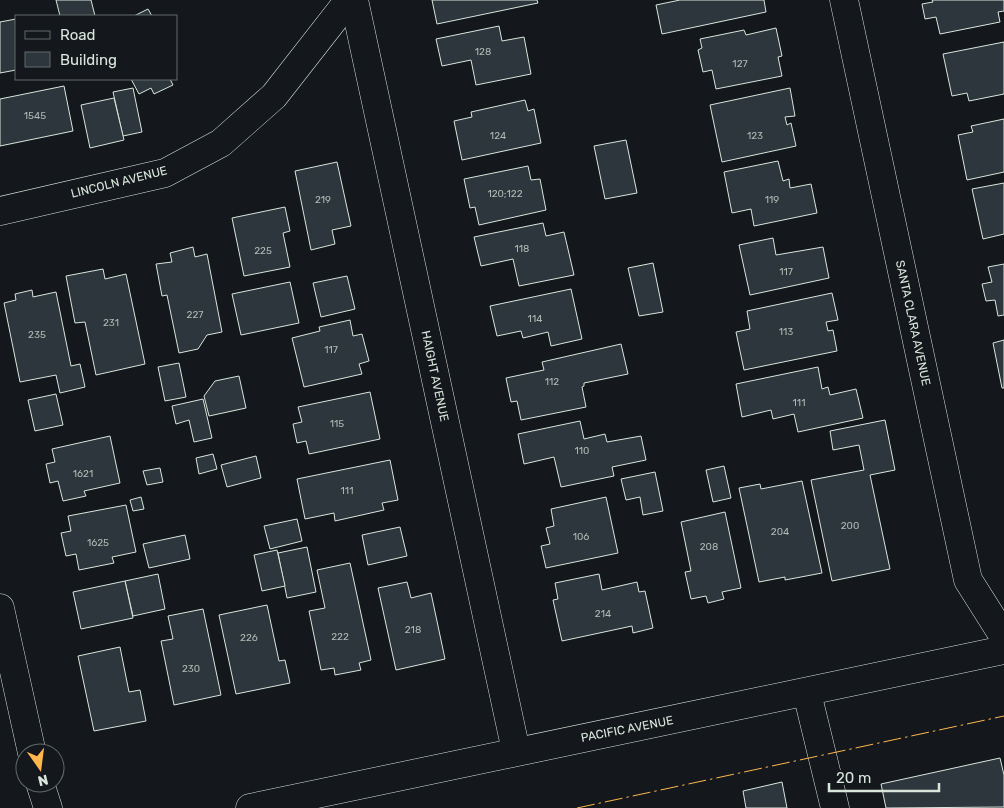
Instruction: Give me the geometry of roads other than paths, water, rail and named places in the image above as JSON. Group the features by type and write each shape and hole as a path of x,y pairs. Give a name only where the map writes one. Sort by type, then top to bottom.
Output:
{"street":[{"name":"LINCOLN AVENUE","path":"0,211 165,173 221,143 274,96 349,0"},
{"name":"HAIGHT AVENUE","path":"354,0 516,752"},
{"name":"SANTA CLARA AVENUE","path":"844,0 968,580 1004,636"},
{"path":"0,608 30,743"},
{"name":"PACIFIC AVENUE","path":"250,808 807,693 1004,650"},
{"path":"807,693 835,808"},
{"path":"43,793 48,808"}]}
